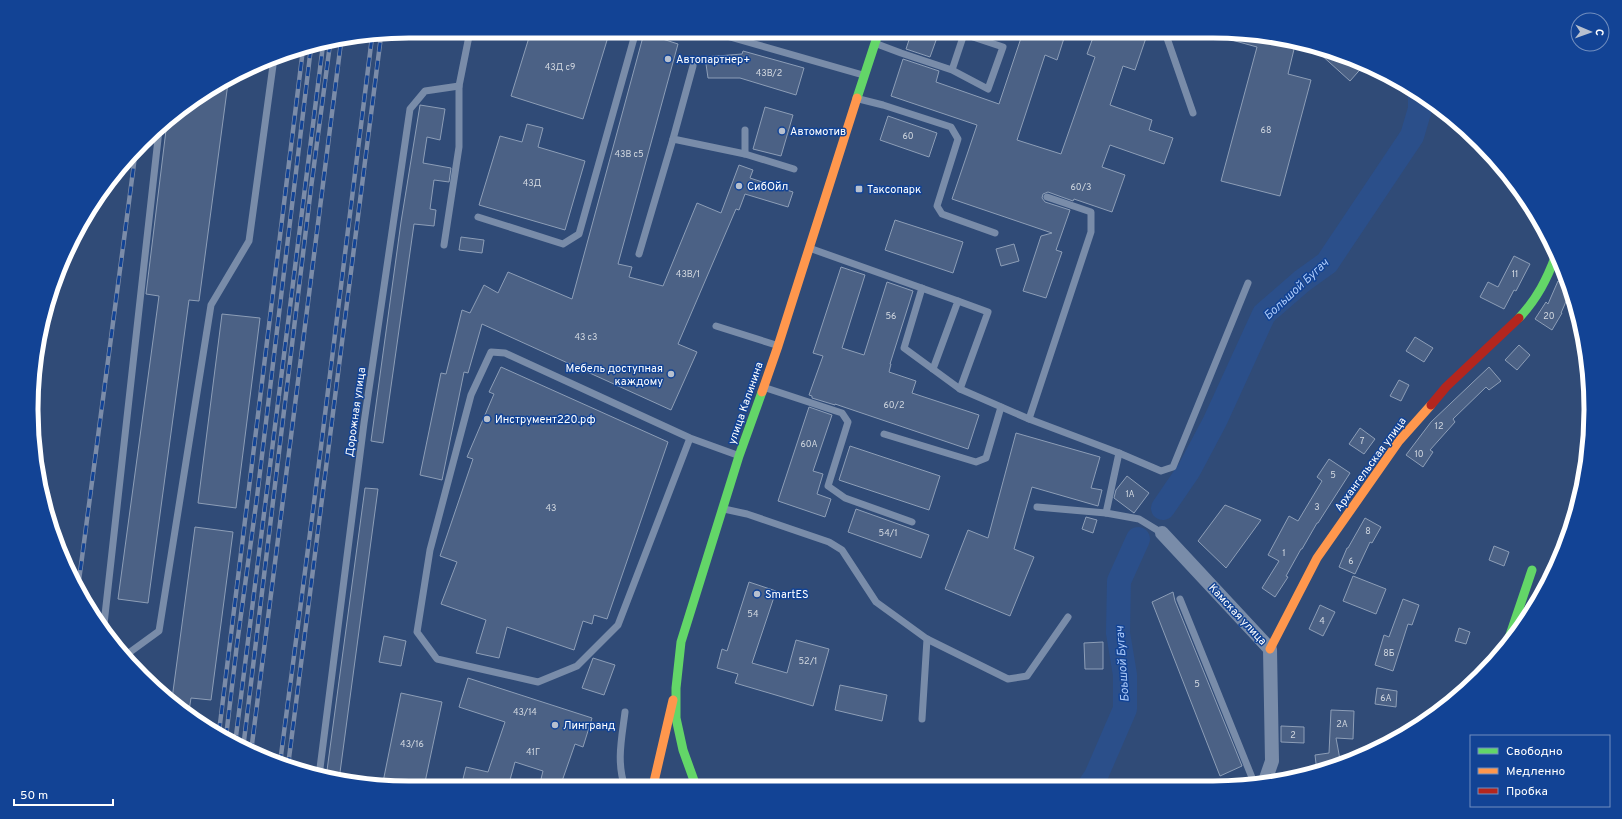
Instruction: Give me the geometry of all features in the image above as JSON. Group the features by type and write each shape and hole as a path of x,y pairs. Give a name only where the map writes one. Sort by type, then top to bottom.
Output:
{"main road":[{"name":"улица Калинина","path":"694,781 683,750 677,724 676,688 681,642 739,456 778,346 808,248 878,38"},
{"name":"Архангельская улица","path":"1270,648 1317,558 1399,441 1446,387 1508,329 1531,305 1540,292 1553,261"},
{"path":"1512,629 1532,570"},
{"path":"654,781 676,688"}],"street":[{"name":"Камская улица","path":"1162,533 1270,648 1272,761 1266,777"}],"lane":[{"path":"444,245 459,147 459,86 469,38"},
{"path":"478,217 563,244 579,234 634,38"},
{"path":"733,38 865,76"},
{"path":"952,70 963,38"},
{"path":"875,44 952,70 988,89 1003,47 976,38"},
{"path":"1167,38 1193,113"},
{"path":"129,653 159,631 211,305 249,241 273,64"},
{"path":"639,254 693,66"},
{"name":"Дорожная улица","path":"320,770 364,424 410,109 425,91 459,86"},
{"path":"857,99 883,105 951,127 958,139 938,206 942,214 995,233"},
{"path":"745,130 745,154"},
{"path":"104,621 158,136"},
{"path":"673,138 745,154 794,169"},
{"path":"1029,419 1091,232 1091,212 1046,196"},
{"path":"808,248 988,312 960,389"},
{"path":"922,288 904,348 960,389 1029,419 1119,453 1161,471 1173,467 1248,283"},
{"path":"934,370 958,301"},
{"path":"716,326 778,346"},
{"path":"690,438 618,624 577,666 538,682 437,659 417,632 430,550 471,395 491,352 505,352 690,438 739,456"},
{"path":"763,388 842,413 848,422 828,486 845,498 912,522"},
{"path":"884,434 976,462 986,458 1002,407"},
{"path":"1106,513 1119,453"},
{"path":"1037,507 1106,513 1139,520 1162,533"},
{"path":"722,509 747,514 829,542 842,550 876,602 927,639 1008,679 1027,676 1068,617"},
{"path":"1180,599 1252,779"},
{"path":"922,719 927,639"},
{"path":"623,781 621,776 619,752 625,712"}],"building":[{"path":"529,38 608,38 583,119 511,96"},
{"path":"643,38 659,38 678,44 618,264 632,267 629,277 663,286 697,203 721,213 739,165 753,170 750,178 793,192 788,207 745,194 739,210 736,209 678,344 697,352 671,410 482,324 468,373 464,372 442,480 420,475 441,373 446,374 462,310 470,313 484,285 498,293 508,272 572,299"},
{"path":"910,38 937,38 930,57 906,49"},
{"path":"1021,38 1064,38 1057,60 1045,55 1017,140 1061,154 1095,57 1087,54 1093,38 1146,38 1135,70 1123,66 1110,105 1152,120 1149,130 1173,138 1164,164 1110,145 1102,167 1125,175 1112,212 1048,192 1043,194 1042,198 1045,202 1070,210 1056,250 1062,252 1046,298 1023,291 1041,236 1052,233 952,199 977,125 891,96 903,59 939,71 936,82 999,104"},
{"path":"1226,39 1261,41 1294,47 1288,74 1311,80 1280,196 1221,181 1257,47"},
{"path":"743,51 804,68 796,95 740,78 708,78 705,57 742,54"},
{"path":"1321,55 1361,69 1350,81"},
{"path":"228,86 199,301 189,300 148,603 118,599 159,296 146,294 166,129 183,115"},
{"path":"420,105 445,109 440,140 427,137 423,163 451,168 449,182 434,180 430,209 436,210 434,226 414,224 383,443 371,441 401,222"},
{"path":"765,107 793,115 781,156 753,149"},
{"path":"888,116 937,133 929,157 880,140"},
{"path":"527,124 543,128 538,147 585,161 565,230 479,205 500,136 522,142"},
{"path":"895,220 963,242 953,273 885,250"},
{"path":"461,237 484,240 482,253 459,250"},
{"path":"1014,244 1019,261 1001,266 996,249"},
{"path":"1514,256 1530,264 1516,291 1514,290 1504,309 1480,297 1488,282 1498,287"},
{"path":"841,267 865,275 842,348 864,355 887,282 913,291 890,364 889,372 916,381 912,393 979,415 968,449 835,404 812,398 812,396 809,395 823,356 813,353"},
{"path":"1558,281 1561,283 1567,299 1562,313 1552,330 1535,319 1546,302 1548,304"},
{"path":"222,314 260,318 236,508 198,503"},
{"path":"1415,337 1433,348 1424,362 1406,351"},
{"path":"1519,345 1530,355 1517,370 1505,360"},
{"path":"501,367 668,442 607,619 594,615 592,624 583,621 574,650 507,627 499,658 476,653 486,620 441,604 457,562 440,556 473,459 467,457 494,394 489,392"},
{"path":"1489,367 1501,381 1489,390 1486,387 1453,419 1455,422 1430,450 1433,452 1423,467 1406,455 1431,422"},
{"path":"1399,380 1409,385 1401,401 1390,396"},
{"path":"809,407 832,415 813,471 823,474 817,494 831,499 825,517 778,501"},
{"path":"1360,428 1375,439 1364,454 1349,444"},
{"path":"1016,433 1100,457 1091,488 1102,490 1098,506 1032,487 1014,549 1034,557 1010,616 945,589 968,530 988,538"},
{"path":"850,446 940,476 929,510 839,480"},
{"path":"1329,459 1350,473 1301,549 1286,576 1288,577 1275,597 1262,588 1279,561 1268,555 1289,516 1298,521 1322,481 1317,477"},
{"path":"1127,476 1149,493 1134,513 1114,498 1116,490"},
{"path":"365,488 378,489 340,774 327,771"},
{"path":"1225,505 1261,520 1226,568 1198,541"},
{"path":"856,509 929,535 921,558 848,532"},
{"path":"1086,517 1097,520 1093,533 1082,529"},
{"path":"1365,518 1381,527 1372,543 1370,542 1355,574 1339,567 1347,548"},
{"path":"195,527 233,532 211,700 191,698 189,708 173,695"},
{"path":"1494,546 1509,552 1504,566 1489,560"},
{"path":"1353,576 1386,589 1376,614 1343,601"},
{"path":"749,582 776,591 752,663 787,673 796,640 829,649 813,706 735,683 738,674 717,668 722,649 727,651"},
{"path":"1173,592 1175,601 1242,766 1220,776 1152,602"},
{"path":"1403,599 1419,605 1412,625 1408,624 1393,671 1375,665 1384,635 1389,637"},
{"path":"1320,605 1335,612 1323,636 1309,629"},
{"path":"1459,628 1470,632 1466,644 1455,641"},
{"path":"384,636 406,641 401,666 379,662"},
{"path":"1103,642 1103,669 1085,669 1084,643"},
{"path":"593,658 615,665 604,695 582,688"},
{"path":"468,678 592,718 583,747 575,744 562,781 540,781 543,771 515,762 510,781 462,781 466,767 488,772 505,722 459,707"},
{"path":"840,685 887,695 882,721 835,710"},
{"path":"1377,688 1397,691 1396,707 1375,704"},
{"path":"401,693 442,702 425,781 383,780"},
{"path":"1331,710 1354,711 1353,739 1336,738 1340,758 1316,766 1315,755 1329,753"},
{"path":"1281,726 1304,727 1304,743 1281,742"}],"waterway":[{"name":"Большой Бугач","path":"1163,508 1189,470 1215,421 1264,314 1302,281 1327,263 1412,136 1420,109 1420,102"},
{"name":"Боьшой Бугач","path":"1093,781 1125,709 1125,675 1118,633 1119,581 1138,539"}],"railway":[{"path":"289,761 381,39"},
{"path":"281,758 372,40"},
{"path":"252,746 341,44"},
{"path":"244,742 330,47"},
{"path":"236,738 323,49"},
{"path":"227,732 257,497 310,52"},
{"path":"219,728 302,54"},
{"path":"79,579 134,160"}],"traffic: fast":[{"path":"857,98 877,38"},
{"path":"1519,318 1531,304 1541,288 1553,261"},
{"path":"694,781 683,750 676,718 676,688 681,642 739,456 762,392"},
{"path":"1512,629 1532,570"}],"traffic: slow":[{"path":"762,392 857,98"},
{"path":"1270,649 1317,558 1399,441 1431,405"},
{"path":"654,781 673,700"}],"traffic: jam":[{"path":"1431,405 1446,387 1519,318"}],"place":[{"name":"Автопартнер+","path":"668,59"},
{"name":"Автомотив","path":"782,131"},
{"name":"СибОйл","path":"739,186"},
{"name":"Таксопарк","path":"859,189"},
{"name":"Мебель доступная каждому","path":"671,374"},
{"name":"Инструмент220.рф","path":"487,419"},
{"name":"SmartES","path":"757,594"},
{"name":"Лингранд","path":"555,725"}]}
